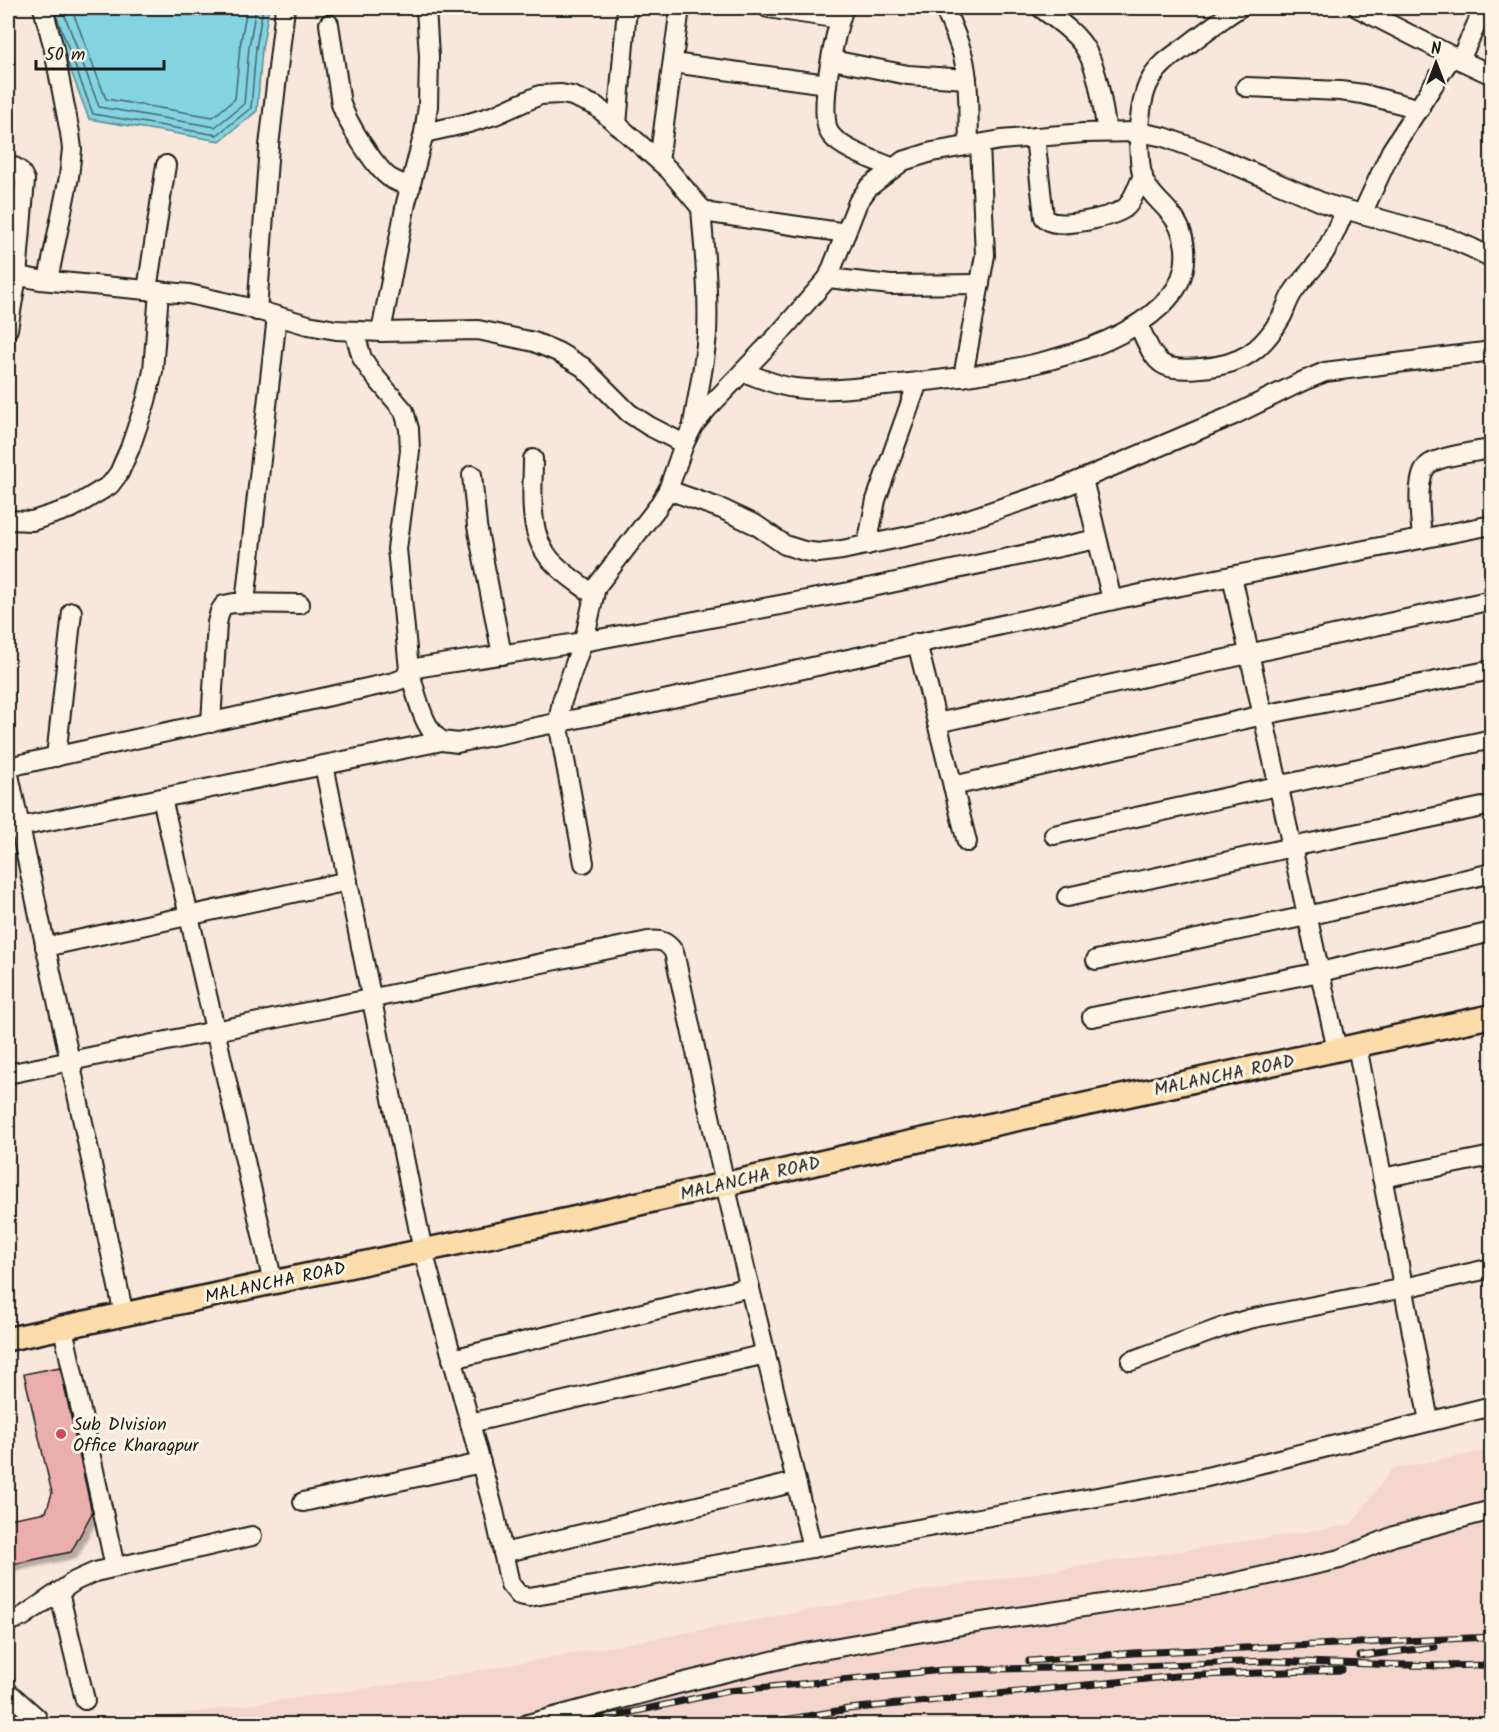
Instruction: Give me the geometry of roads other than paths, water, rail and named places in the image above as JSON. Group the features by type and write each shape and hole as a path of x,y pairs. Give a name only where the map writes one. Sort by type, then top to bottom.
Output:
{"main road":[{"name":"MALANCHA ROAD","path":"8,1339 423,1251 1491,1017"}],"street":[{"path":"43,8 53,45 72,149 69,177 48,280"},
{"path":"257,311 269,146 285,8"},
{"path":"381,332 428,106 429,56 426,8"},
{"path":"617,125 627,8"},
{"path":"659,161 681,8"},
{"path":"768,8 842,13 827,84 825,123 830,134 838,142 893,168"},
{"path":"944,8 963,56 967,80 985,255 963,377"},
{"path":"1041,8 1074,35 1088,54 1099,87 1107,132"},
{"path":"743,372 794,388 833,389 963,377 1015,368 1076,352 1125,333 1148,318 1169,298 1178,285 1183,270 1185,243 1172,215 1144,181 1140,163 1139,132 1144,99 1150,80 1161,65 1239,8"},
{"path":"1358,8 1491,75"},
{"path":"1138,324 1152,354 1168,368 1182,370 1236,362 1262,344 1283,314 1293,292 1321,259 1391,151 1456,58 1484,8"},
{"path":"329,24 345,117 385,174 394,181 411,187"},
{"path":"831,60 908,75 967,80"},
{"path":"673,63 827,84"},
{"path":"1246,87 1364,94 1420,109"},
{"path":"424,133 495,115 540,95 572,96 596,106 669,170 701,208 710,213 846,232"},
{"path":"584,863 558,722 562,700 586,632 596,587 657,508 668,490 684,444 693,426 828,278 858,202 869,187 903,161 932,152 974,144 1035,137 1139,132 1164,137 1205,152 1326,204 1449,238 1491,258"},
{"path":"1035,137 1044,217 1048,222 1058,224 1110,216 1120,212 1128,206 1143,176"},
{"path":"8,165 21,170 25,180 12,275 8,329"},
{"path":"8,520 32,521 72,508 110,485 119,473 130,448 153,371 153,291 166,165"},
{"path":"693,426 707,329 701,208"},
{"path":"12,275 189,294 336,330 381,332 478,330 534,342 558,352 583,367 629,413 684,444"},
{"path":"828,278 891,285 980,284"},
{"path":"244,603 277,316"},
{"path":"354,331 362,358 404,411 409,429 410,451 398,549 409,669 425,719 432,733 442,741"},
{"path":"668,490 756,525 785,545 804,551 826,552 933,531 1061,488 1234,415 1325,372 1491,351"},
{"path":"867,545 876,500 918,382"},
{"path":"1422,539 1420,487 1422,474 1428,464 1491,448"},
{"path":"532,459 536,533 540,545 551,560 594,595"},
{"path":"472,476 477,526 502,655"},
{"path":"1083,479 1112,600"},
{"path":"14,828 442,741 457,743 1112,600 1491,525"},
{"path":"409,669 583,642 849,592 1098,539"},
{"path":"1232,576 1320,972 1347,1048 1382,1178 1430,1421"},
{"path":"937,723 1491,600"},
{"path":"211,723 217,623 224,605 234,603 300,604"},
{"path":"56,757 72,612"},
{"path":"917,644 967,842"},
{"path":"124,1315 45,947 14,828 8,769 394,682 405,678 409,669"},
{"path":"953,786 1263,716 1491,670"},
{"path":"1053,835 1491,739"},
{"path":"324,765 423,1251 494,1511 510,1584 519,1595 529,1597 1203,1478 1491,1406"},
{"path":"162,798 273,1283"},
{"path":"1067,897 1491,805"},
{"path":"1096,960 1307,916 1491,873"},
{"path":"45,947 348,881"},
{"path":"1092,1017 1320,972 1491,932"},
{"path":"8,1074 648,941 659,939 668,943 674,952 725,1184 812,1548"},
{"path":"1382,1178 1491,1156"},
{"path":"1131,1361 1249,1319 1491,1268"},
{"path":"452,1359 750,1287"},
{"path":"63,1328 115,1567"},
{"path":"470,1423 766,1354"},
{"path":"303,1502 481,1463"},
{"path":"503,1553 796,1482"},
{"path":"528,1725 686,1682 805,1653 968,1624 1220,1586 1340,1560 1394,1536 1491,1510"},
{"path":"8,1622 30,1612 75,1581 94,1572 252,1536"},
{"path":"59,1592 85,1700"},
{"path":"8,1692 37,1718"}],"water":[{"path":"53,8 269,8 262,49 257,111 220,141 89,119 49,13"}],"railway":[{"path":"1029,1661 1133,1653 1492,1637"},
{"path":"1360,1656 1435,1647"},
{"path":"578,1724 728,1691 943,1670 1266,1661 1443,1666"},
{"path":"1435,1666 1492,1665"},
{"path":"762,1724 848,1709 1176,1676 1342,1670"}],"place":[{"name":"Sub DIvision Office Kharagpur","path":"61,1434"}]}
